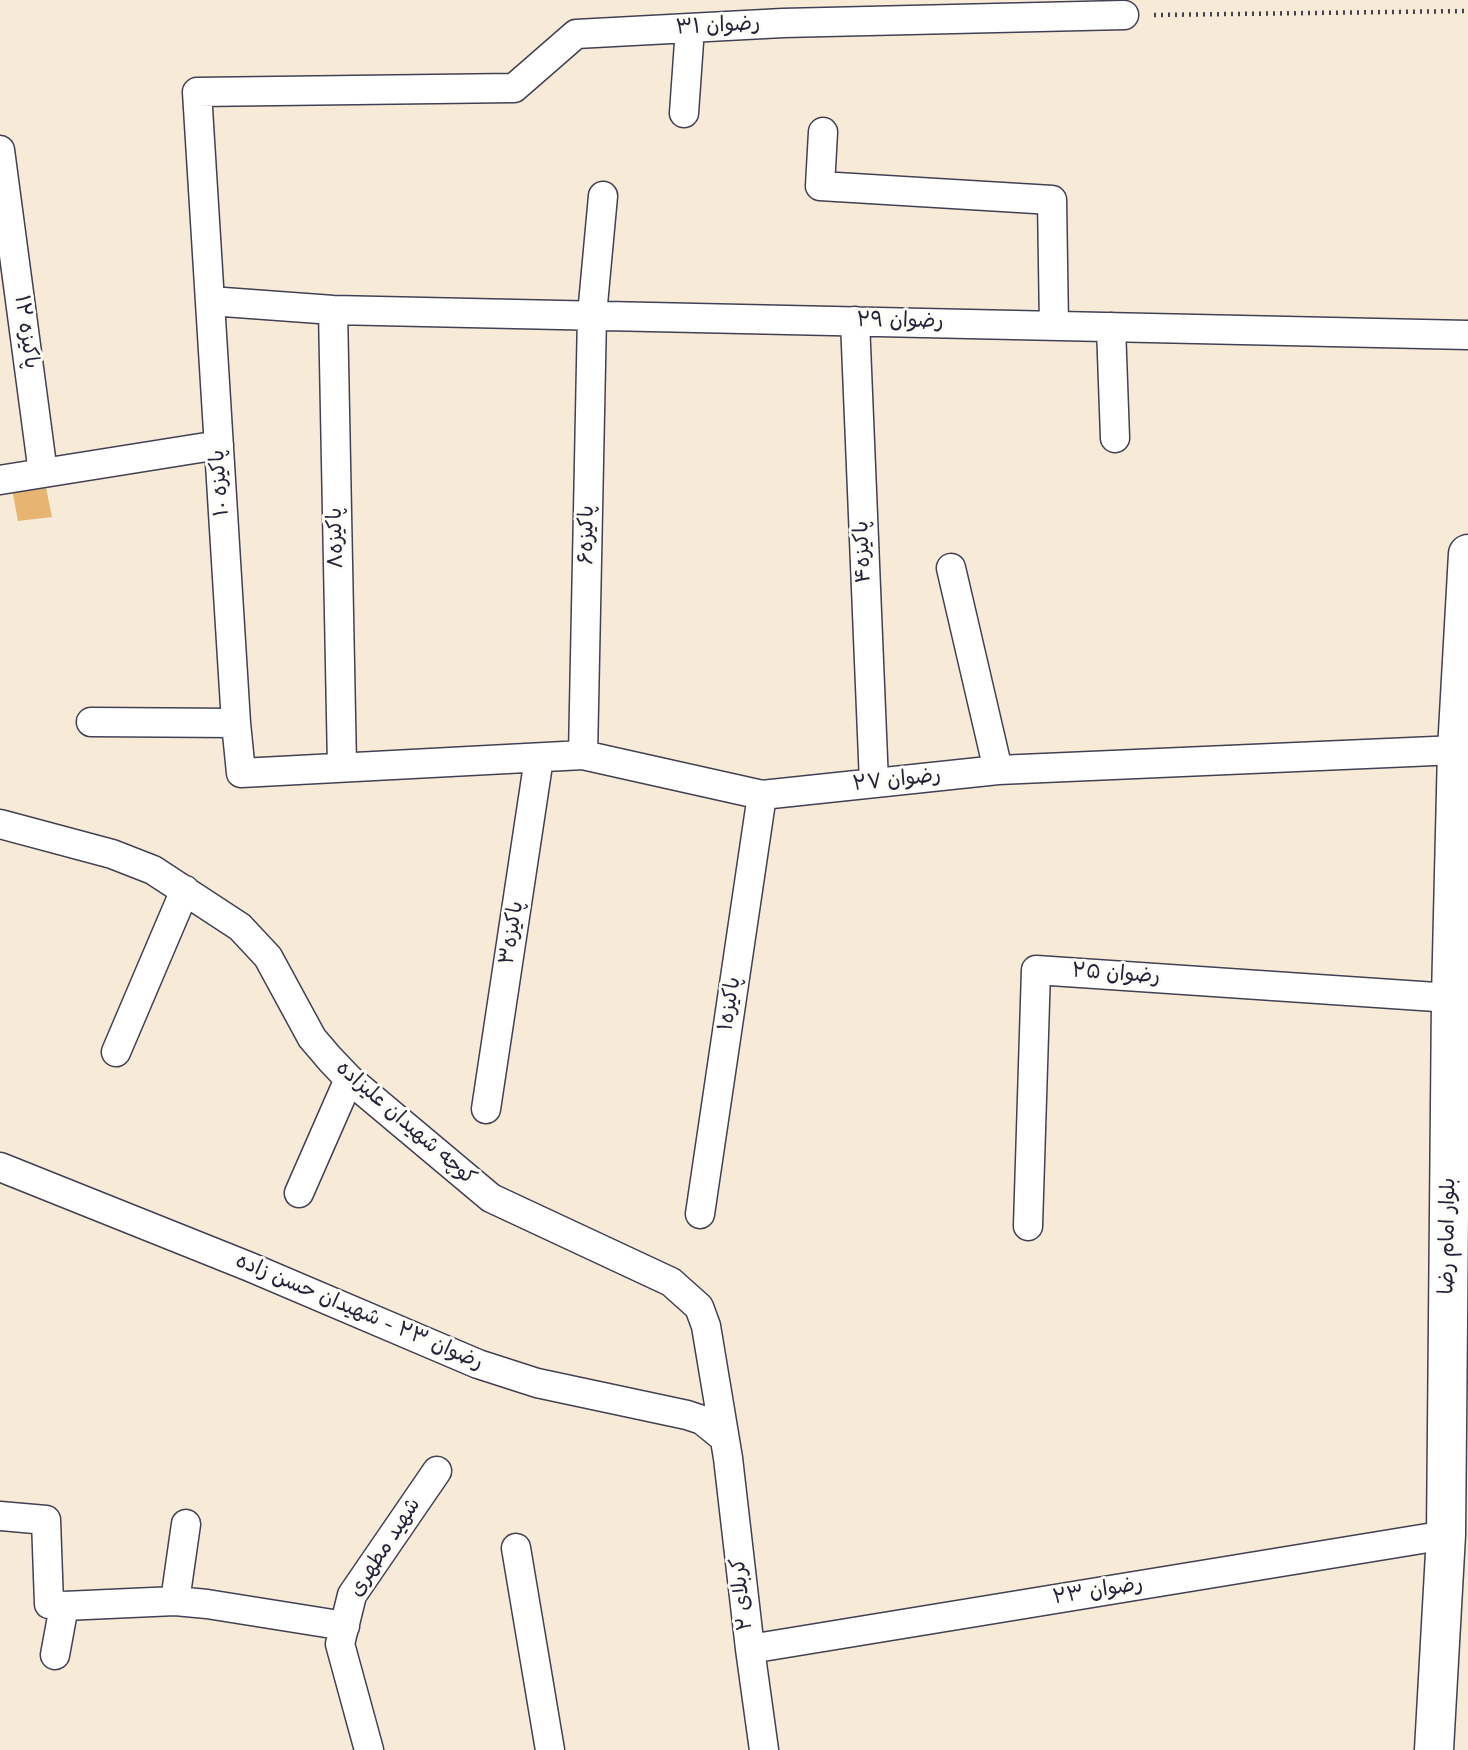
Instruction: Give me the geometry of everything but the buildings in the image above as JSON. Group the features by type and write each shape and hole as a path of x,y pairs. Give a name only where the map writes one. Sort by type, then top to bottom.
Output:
{"main road":[{"name":"بلوار امام رضا","path":"1434,1750 1446,1535 1451,998 1457,750 1468,554"}],"street":[{"name":"رضوان ۳۱","path":"197,92 514,88 576,34 783,23 1124,15"},
{"path":"684,113 690,28"},
{"name":"پاکیزه ۱۰","path":"197,92 241,773 342,766"},
{"path":"823,132 820,186 1052,200 1054,326"},
{"name":"پاکیزه ۱۲","path":"1,162 43,473"},
{"name":"پاکیزه۶","path":"583,755 592,315 603,196"},
{"name":"رضوان ۲۹","path":"210,301 333,310 1468,335"},
{"name":"پاکیزه۸","path":"333,310 342,766"},
{"name":"پاکیزه۴","path":"855,321 874,783"},
{"path":"1111,327 1115,438"},
{"path":"0,480 219,444"},
{"path":"951,568 998,770"},
{"path":"91,722 236,723"},
{"name":"رضوان ۲۷","path":"342,766 583,755 762,795 998,770 1457,750"},
{"name":"پاکیزه۳","path":"486,1110 539,758"},
{"name":"پاکیزه۱","path":"699,1214 762,795"},
{"name":"کوچه شهیدان علیزاده","path":"0,824 112,854 153,870 186,890 240,928 268,957 312,1038 349,1079 491,1198 671,1282 684,1293 699,1307 706,1326 723,1437"},
{"path":"116,1052 186,890"},
{"name":"رضوان ۲۵","path":"1028,1226 1036,970 1451,998"},
{"path":"299,1193 349,1079"},
{"name":"رضوان ۲۳ - شهیدان حسن زاده","path":"0,1167 250,1267 478,1364 537,1383 687,1415 702,1420 723,1437"},
{"name":"کربلای ۲","path":"723,1437 728,1458 764,1750"},
{"name":"شهید مطهری","path":"369,1750 340,1644 352,1595 437,1471"},
{"path":"0,1516 46,1520 49,1604 64,1606 175,1601 345,1626"},
{"path":"175,1601 186,1524"},
{"name":"رضوان ۲۳","path":"750,1649 1446,1535"},
{"path":"516,1548 550,1750"},
{"path":"55,1655 64,1606"}],"path":[{"path":"1124,15 1468,11"}]}
